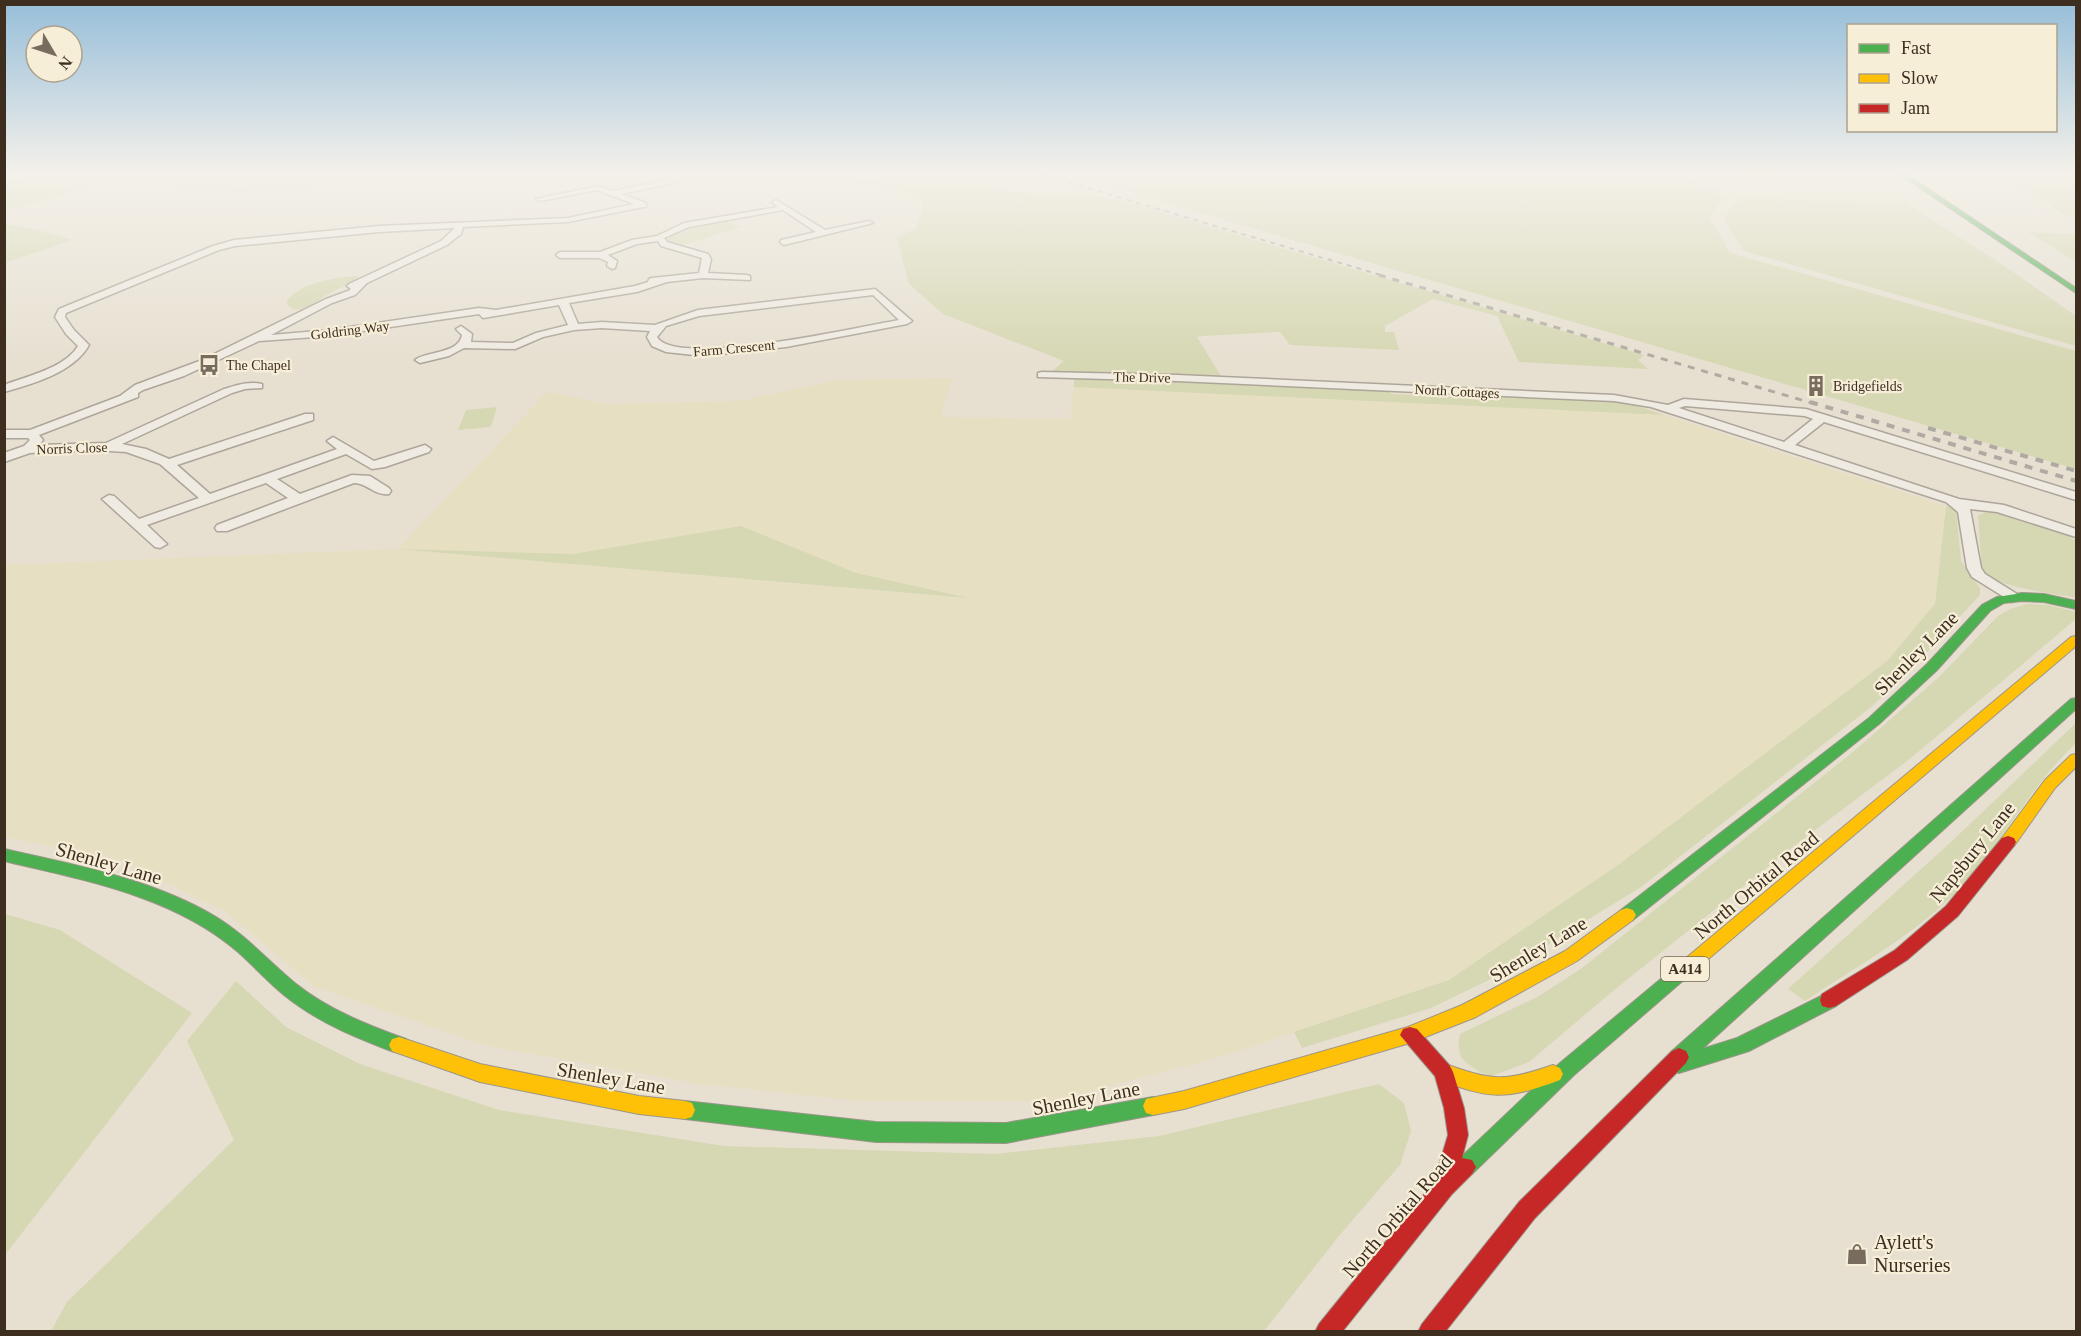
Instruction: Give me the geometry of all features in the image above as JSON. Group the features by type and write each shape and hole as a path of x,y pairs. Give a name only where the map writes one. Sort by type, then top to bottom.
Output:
{"main road":[{"path":"1991,236 2074,292"},
{"path":"2019,236 2028,242"},
{"name":"Shenley Lane","path":"4,855 128,885 180,906 235,939 299,997 369,1035 480,1073 639,1105 876,1132 1006,1133 1184,1100 1410,1035 1469,1011 1538,975 1578,950 1874,721 1909,690 1990,605 2012,597 2040,597 2076,605"},
{"name":"North Orbital Road","path":"1327,1332 1444,1187 1567,1069 2076,640"},
{"path":"1430,1332 1527,1210 1669,1066 2076,702"},
{"name":"Napsbury Lane","path":"1669,1066 1742,1045 1829,1000 1901,955 1953,911 1991,865 2050,784 2076,759"},
{"path":"1410,1035 1443,1072 1478,1088 1495,1091 1513,1088 1567,1069"},
{"path":"1443,1072 1454,1108 1458,1135 1444,1187"}],"street":[{"path":"4,389 66,363 83,351 84,345 70,332 60,317 62,312 216,248 297,236"},
{"name":"Goldring Way","path":"31,434 167,383 176,376 257,339 329,301 357,290 362,283 453,236"},
{"path":"783,242 807,236"},
{"path":"560,255 601,255 635,242 660,238 664,244 705,256 707,259 703,275"},
{"path":"601,255 613,261 612,266"},
{"name":"Goldring Way","path":"257,339 281,339 443,318 479,316 493,312 563,303 638,289 664,280 703,275 747,278"},
{"name":"Farm Crescent","path":"875,292 907,321 786,344 704,353 670,350 656,344 652,337 657,328 678,318 698,313 875,292"},
{"path":"563,303 574,327"},
{"path":"420,360 438,356 463,345 515,346 540,335 574,327 602,325 657,328"},
{"path":"461,329 467,334 467,340 463,345"},
{"name":"The Drive","path":"1042,375 1242,381"},
{"name":"North Cottages","path":"1242,381 1636,400 1671,408 1958,503 2000,508 2076,533"},
{"path":"111,445 228,391 258,386"},
{"name":"North Cottages","path":"1671,408 1684,402 1790,410 2076,496"},
{"path":"168,464 309,417"},
{"path":"1786,446 1822,418"},
{"path":"4,434 31,434 37,440 28,449"},
{"path":"333,441 372,465 425,449"},
{"name":"Norris Close","path":"4,458 28,449 111,445 155,456 168,464 208,499"},
{"path":"137,524 346,450"},
{"path":"267,478 298,500"},
{"path":"222,528 360,478 384,491"},
{"path":"109,499 160,544"},
{"path":"1958,503 1965,511 1974,568 1979,577 2012,597"}],"shaded area":[{"path":"952,378 941,417 1070,419 1074,387 1664,415 1945,506 1935,604 1887,661 1618,865 1449,980 1227,1055 1053,1101 859,1101 700,1084 488,1046 315,987 226,912 118,859 5,837 4,565 398,549 547,392 605,404 740,401 838,380","holes":["741,526 856,573 963,598 413,550 573,554"]}],"green space":[{"path":"5,236 60,236 73,240 5,263"},
{"path":"711,236 681,246 672,244 667,238"},
{"path":"1243,236 1644,355 1638,360 1648,369 1519,362 1497,316 1433,299 1385,326 1385,332 1394,332 1399,350 1290,345 1280,332 1202,336 1197,337 1221,376 1051,372 1064,361 943,314 909,284 897,237"},
{"path":"1280,236 1720,236 1730,253 2076,351 2076,469"},
{"path":"1734,236 1958,236 2076,316 2076,346 1744,251"},
{"path":"2035,236 2076,236 2076,262"},
{"path":"357,276 359,280 335,290 302,309 291,307 286,302 300,290 318,282"},
{"path":"1074,378 1203,381 1389,390 1391,394 1465,397 1464,393 1624,401 1664,415 1074,387"},
{"path":"497,407 491,427 458,430 466,410"},
{"path":"1946,506 1956,510 1961,561 1980,588 1980,595 1915,665 1871,707 1641,887 1495,977 1431,1008 1302,1048 1294,1032 1449,980 1618,865 1887,661 1935,604"},
{"path":"1992,512 2008,514 2072,535 2071,538 2076,540 2076,598 2013,586 1990,578 1982,572 1978,516"},
{"path":"741,526 856,573 968,598 398,549 573,554"},
{"path":"2027,604 2049,605 2076,612 2076,619 1911,758 1794,846 1613,991 1529,1062 1489,1077 1464,1061 1459,1050 1460,1034 1539,996 1582,968 1853,752 1939,677 1998,616 2010,609"},
{"path":"2076,723 2076,743 2048,774 1972,875 1935,912 1893,944 1805,1001 1788,989 1950,843"},
{"path":"5,914 60,930 192,1013 5,1255"},
{"path":"236,981 286,1027 360,1064 499,1110 724,1146 995,1154 1159,1136 1379,1084 1404,1103 1411,1131 1400,1165 1339,1236 1264,1331 51,1331 67,1302 234,1140 187,1041"}],"railway":[{"path":"1250,236 1384,276"},
{"path":"1379,275 1815,404"},
{"path":"1810,402 2076,481"},
{"path":"1928,428 2076,471"}],"traffic: fast":[{"path":"1995,236 2076,291"},
{"path":"1627,915 1874,721 1932,667 1986,608 2001,600 2022,597 2044,598 2076,605"},
{"path":"1679,1057 2076,702"},
{"path":"4,855 124,885 182,907 235,939 291,991 311,1005 348,1025 399,1045"},
{"path":"1465,1167 1567,1069 1680,973"},
{"path":"1679,1064 1742,1045 1829,1000"},
{"path":"685,1110 876,1132 1006,1133 1153,1106"}],"traffic: slow":[{"path":"1680,973 2076,640"},
{"path":"2008,842 2050,784 2076,759"},
{"path":"1153,1106 1184,1100 1410,1035 1469,1011 1571,956 1627,915"},
{"path":"399,1045 480,1073 639,1105 685,1110"},
{"path":"1443,1072 1474,1084 1498,1088 1522,1084 1553,1074"}],"traffic: jam":[{"path":"1829,1000 1901,955 1952,911 2008,842"},
{"path":"1410,1035 1443,1072 1454,1108 1458,1135 1444,1186"},
{"path":"1430,1332 1527,1210 1679,1057"},
{"path":"1327,1332 1444,1187 1465,1167"}],"place":[{"name":"The Chapel","path":"209,365"},
{"name":"Bridgefields","path":"1816,386"},
{"name":"Aylett's Nurseries","path":"1857,1254"}]}
